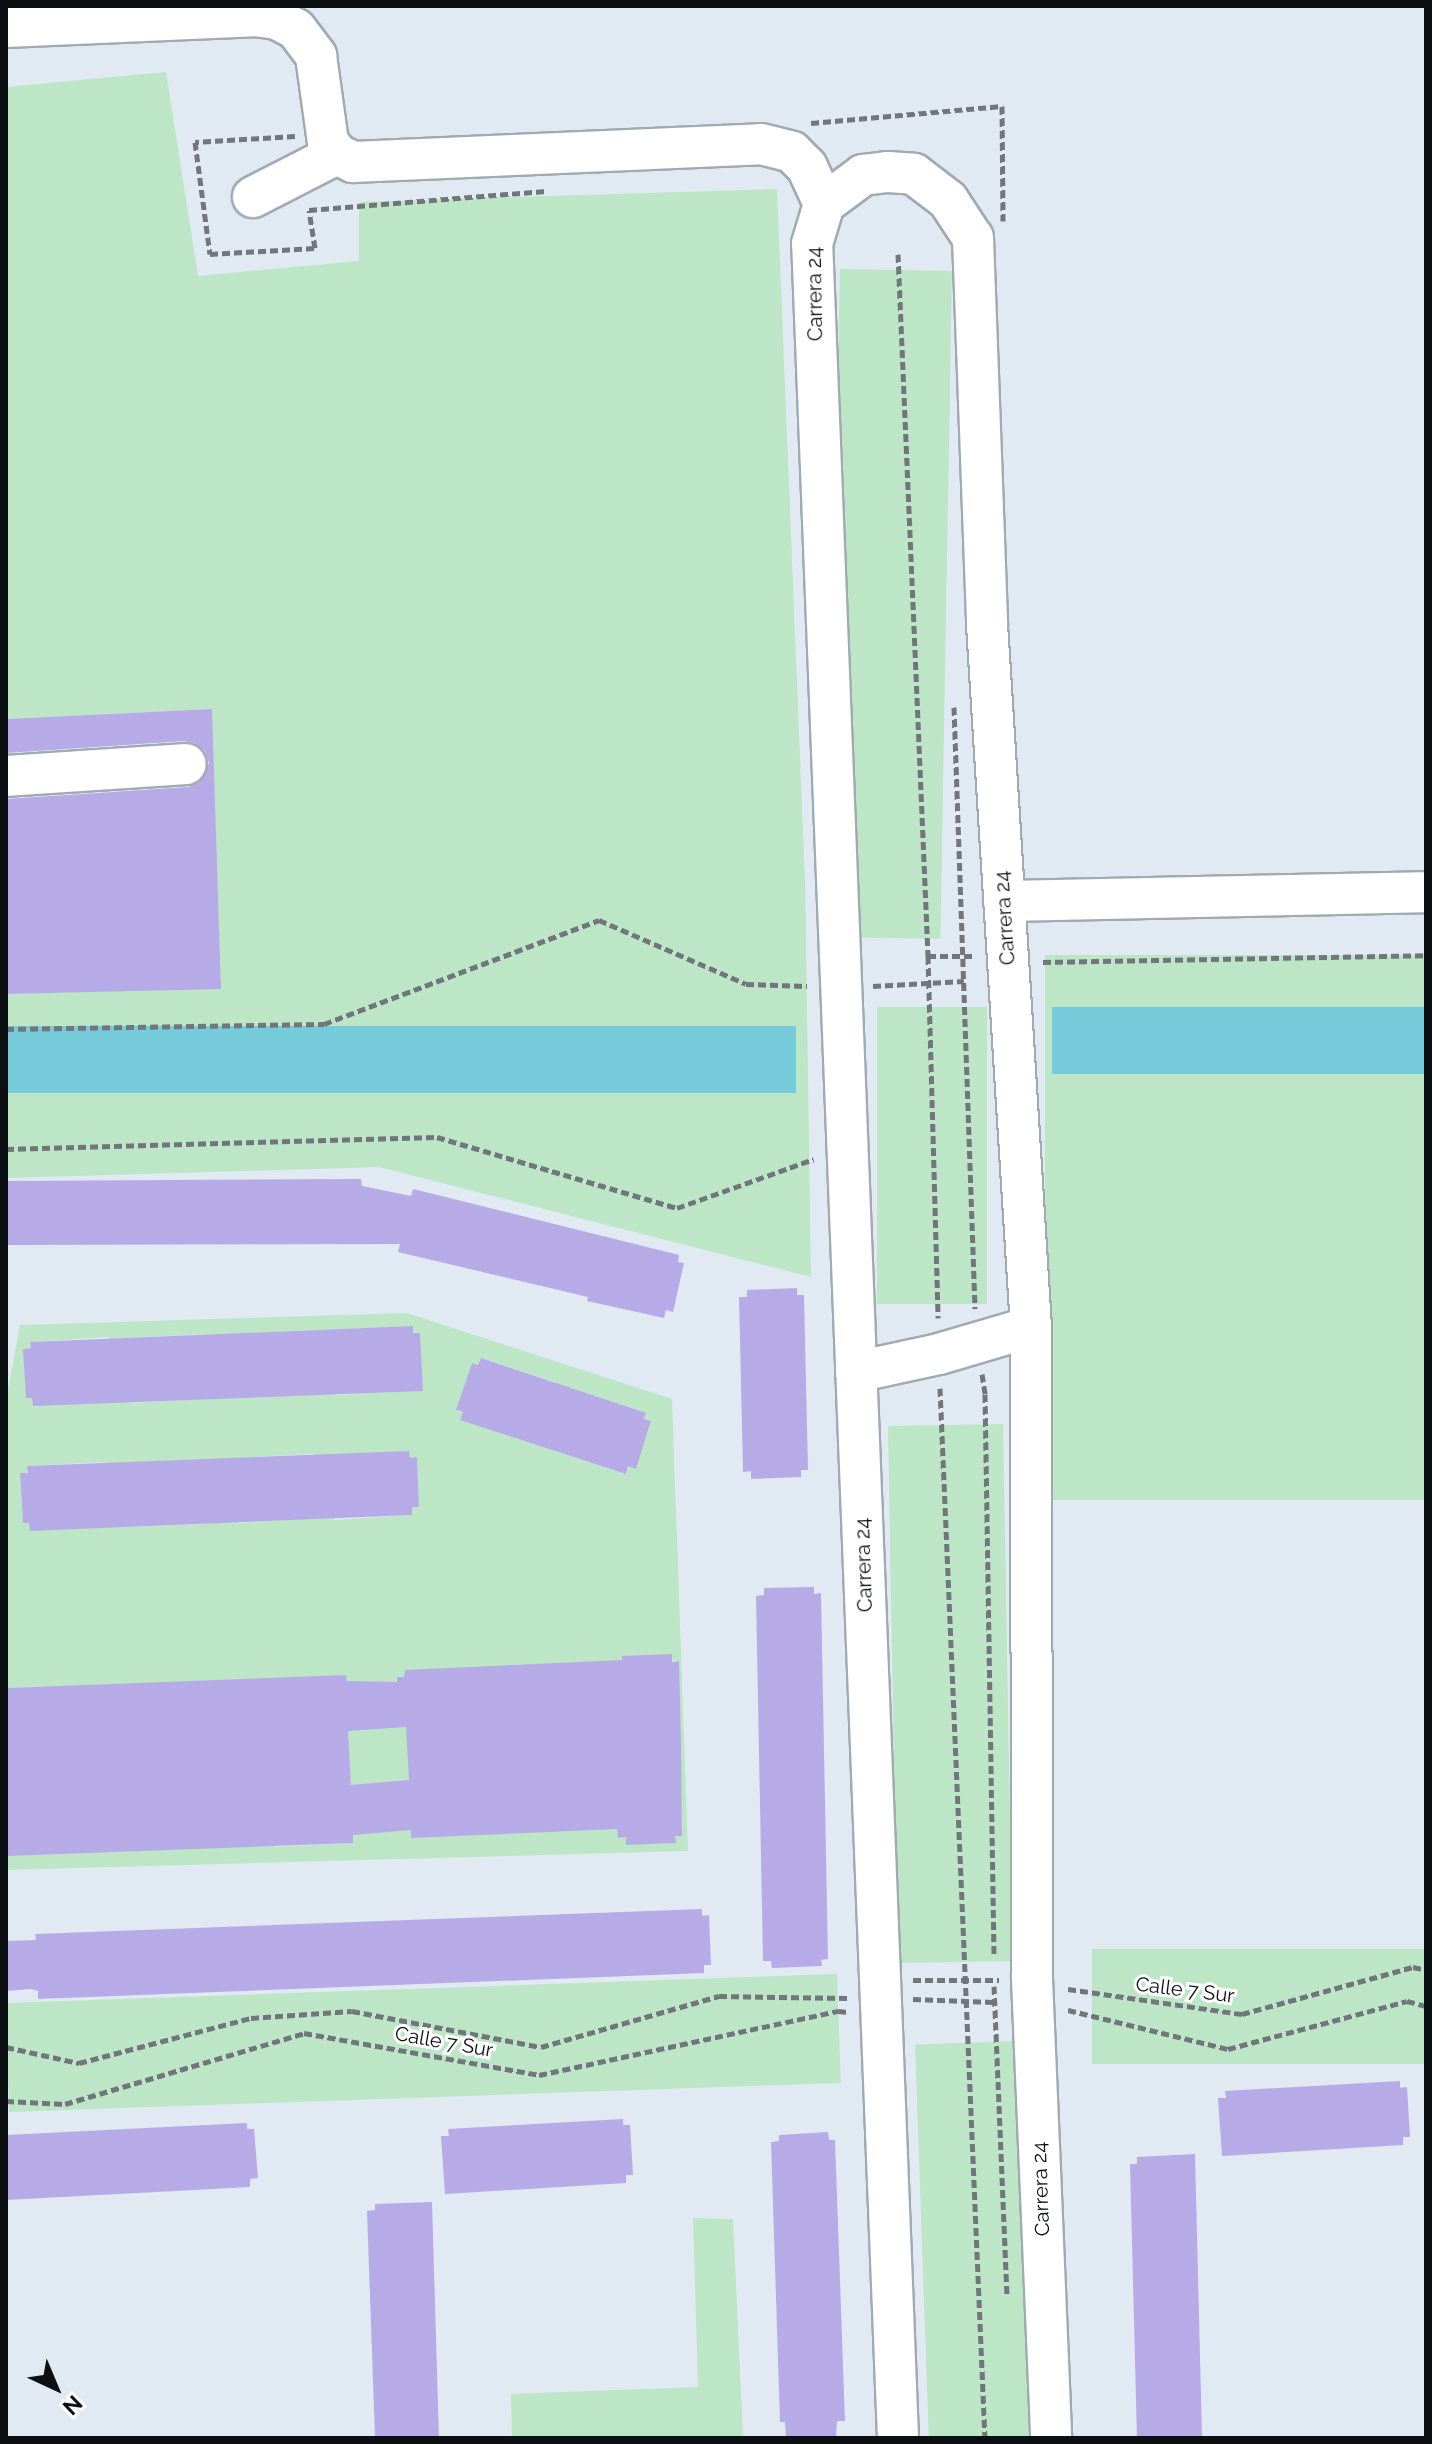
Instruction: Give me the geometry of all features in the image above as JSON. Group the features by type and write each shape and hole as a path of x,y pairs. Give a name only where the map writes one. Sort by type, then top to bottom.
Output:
{"street":[{"path":"6,27 254,16 277,19 296,29 316,56 328,142 337,154 353,162 373,164 761,144 792,152 807,167 824,204"},
{"path":"253,197 337,154"},
{"name":"Carrera 24","path":"898,2438 812,244 824,204 863,175 888,172 914,174 948,200 973,238 987,624 1031,1327 1033,1991 1051,2438"},
{"path":"6,776 186,764"},
{"path":"1004,901 1426,892"},
{"path":"856,1372 939,1354 1031,1327"}],"path":[{"path":"296,136 195,142 210,254 315,248 309,210 562,190"},
{"path":"6,1029 324,1024 599,920 746,984 841,987 964,981"},
{"path":"928,956 1031,955 1045,963 1426,955"},
{"path":"6,1149 437,1137 677,1208 825,1155"},
{"name":"Calle 7 Sur","path":"1033,1991 1242,2014 1413,1967 1426,1970"},
{"path":"881,1998 1033,1991"},
{"path":"6,2047 79,2063 251,2018 352,2011 541,2047 719,1996 881,1998 1033,1991 1228,2049 1407,2001 1426,2006"},
{"name":"Calle 7 Sur","path":"6,2101 65,2104 304,2033 539,2075 838,2011 881,1998"}],"green space":[{"path":"166,72 198,276 359,261 359,202 777,189 805,882 811,1277 379,1167 6,1178 6,994 221,988 211,709 6,719 6,87"},
{"path":"840,269 952,271 940,939 828,937"},
{"path":"1045,955 1426,955 1426,1500 1045,1500"},
{"path":"877,1007 987,1007 987,1304 877,1304"},
{"path":"407,1313 672,1399 688,1851 6,1870 6,1791 43,1693 42,1686 6,1688 6,1400 20,1325","holes":["413,1326 413,1333 420,1333 422,1382 415,1391 337,1395 337,1387","316,1330 318,1394 241,1398 239,1334","205,1334 207,1399 129,1403 127,1338","109,1337 109,1344 32,1398 26,1398 24,1349 31,1348 31,1342","481,1358 556,1382 553,1389 457,1411 472,1363 478,1365","572,1389 646,1413 644,1419 651,1422 636,1468 628,1466 626,1474 552,1450","409,1451 410,1458 417,1458 419,1507 412,1507 411,1515 334,1520 332,1455","313,1454 315,1518 238,1523 235,1458","202,1459 204,1524 126,1527 124,1463","105,1462 106,1469 29,1523 23,1522 20,1474 27,1473 28,1466","622,1656 679,1661 616,1741","346,1675 356,1730 348,1731 348,1739 268,1679","680,1758 682,1835 675,1836 675,1843 626,1844 626,1837 618,1837 615,1760","351,1778 351,1785 358,1785 353,1843 275,1847 273,1782"]},
{"path":"1003,1424 1012,1961 897,1963 888,1426"},
{"path":"1092,1949 1426,1949 1426,2064 1092,2064"},
{"path":"837,1974 841,2083 9,2112 6,2003"},
{"path":"1015,2041 1029,2438 929,2438 915,2044"},
{"path":"693,2218 733,2219 743,2438 512,2438 511,2394 698,2387"}],"water":[{"path":"1052,1007 1426,1007 1426,1074 1052,1074"},
{"path":"6,1026 796,1026 796,1093 6,1093"}],"building":[{"path":"212,709 221,989 6,994 6,799 188,787 199,783 209,763 205,751 195,743 184,741 6,753 6,719"},
{"path":"361,1179 362,1186 411,1196 413,1189 679,1255 678,1262 684,1263 673,1312 666,1310 664,1318 587,1301 588,1297 398,1252 400,1244 6,1245 6,1181"},
{"path":"797,1288 797,1295 804,1295 808,1470 801,1470 801,1477 751,1479 751,1471 743,1472 739,1297 747,1297 747,1290"},
{"path":"413,1326 413,1333 420,1333 423,1391 33,1406 32,1398 26,1398 23,1349 31,1348 30,1342"},
{"path":"481,1358 646,1413 644,1419 651,1421 636,1469 628,1466 626,1474 460,1420 463,1412 456,1410 472,1363 478,1365"},
{"path":"409,1451 410,1458 417,1457 419,1507 412,1507 412,1515 30,1531 29,1523 23,1523 20,1473 28,1473 27,1466"},
{"path":"814,1587 814,1594 821,1593 828,1959 821,1960 822,1966 772,1968 771,1961 763,1961 756,1596 764,1595 764,1588"},
{"path":"672,1654 672,1662 679,1661 682,1836 675,1836 676,1843 626,1845 626,1837 618,1838 617,1829 411,1838 411,1830 353,1835 353,1843 6,1856 6,1688 346,1675 347,1681 397,1682 397,1677 404,1677 405,1670 622,1660 622,1656","holes":["406,1727 409,1780 351,1785 348,1731"]},
{"path":"702,1909 702,1916 709,1915 711,1965 704,1965 704,1973 38,1999 38,1991 31,1989 6,1991 6,1941 36,1940 35,1934"},
{"path":"1400,2081 1400,2088 1407,2087 1410,2137 1403,2137 1403,2145 1222,2156 1218,2098 1226,2098 1225,2091"},
{"path":"623,2119 623,2125 630,2125 633,2175 626,2175 626,2183 445,2194 441,2136 449,2136 448,2129"},
{"path":"247,2123 247,2129 254,2129 258,2178 250,2179 250,2187 6,2200 6,2135"},
{"path":"828,2132 829,2140 835,2140 845,2421 837,2421 836,2438 786,2438 785,2422 780,2422 771,2142 779,2141 779,2135"},
{"path":"1195,2154 1202,2437 1137,2438 1130,2164 1137,2164 1137,2157"},
{"path":"432,2202 439,2438 375,2438 367,2211 375,2210 375,2204"}]}
